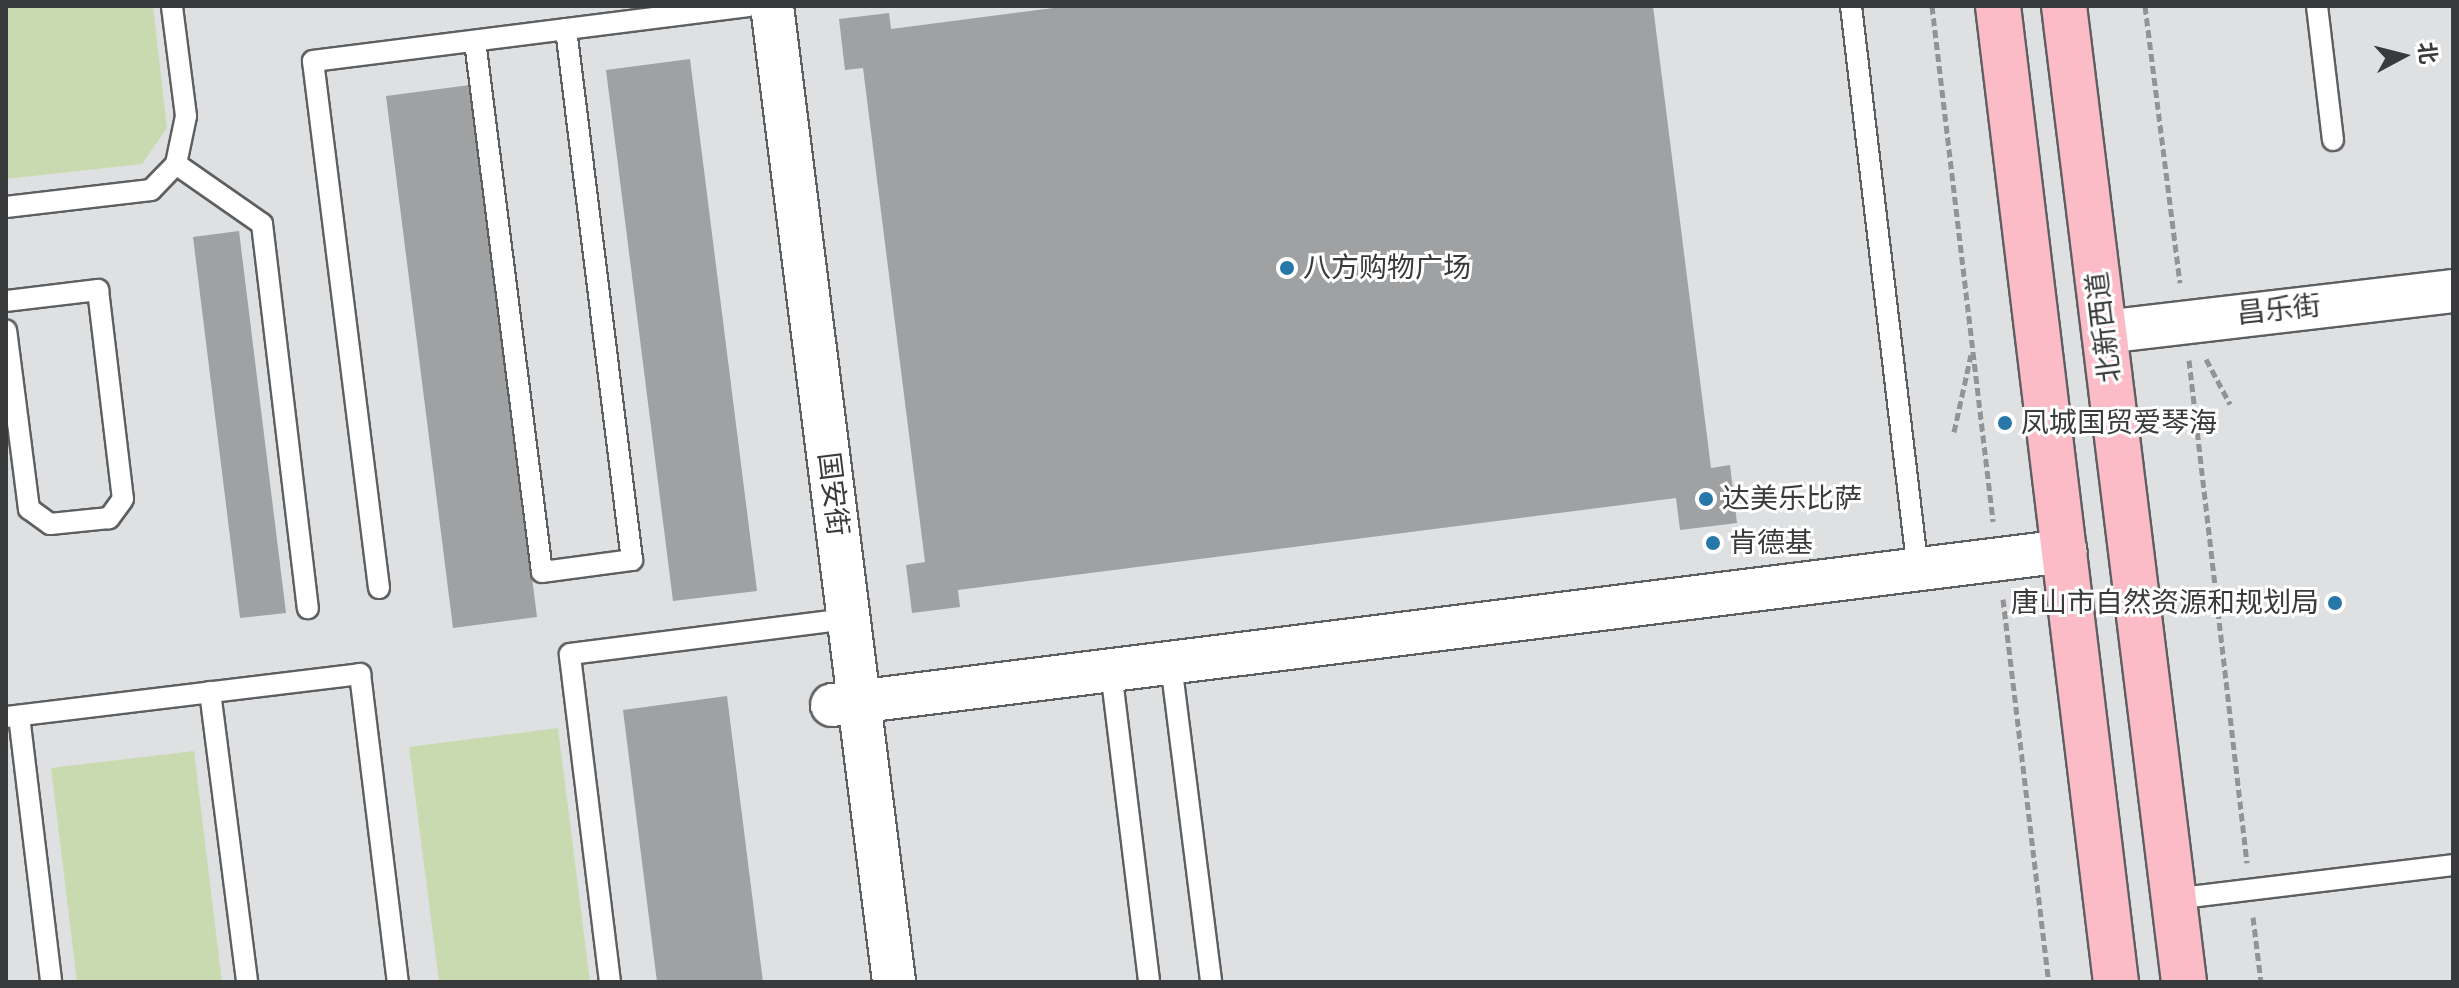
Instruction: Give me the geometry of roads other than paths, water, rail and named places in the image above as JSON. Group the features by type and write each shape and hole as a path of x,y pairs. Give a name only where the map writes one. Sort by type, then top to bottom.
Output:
{"main road":[{"path":"1998,6 2116,982"},
{"name":"北新西道","path":"2064,6 2184,982"}],"street":[{"name":"国安街","path":"746,6 836,621"},
{"name":"国安街","path":"772,6 846,704 866,982"},
{"name":"昌乐街","path":"2105,332 2185,320 2453,291"},
{"path":"846,704 2065,551"},
{"name":"国安街","path":"846,704 894,982"}],"lane":[{"path":"6,207 151,190 176,164 186,116 172,6"},
{"path":"379,588 313,61 746,6"},
{"path":"1851,6 1918,571"},
{"path":"2317,6 2333,140"},
{"path":"475,41 542,572 632,560 566,29"},
{"path":"176,164 262,224 308,608"},
{"path":"6,301 98,290 123,499 109,518 50,524 29,509 6,330"},
{"path":"610,982 570,654 836,621"},
{"path":"1171,664 1211,982"},
{"path":"1111,671 1149,982"},
{"path":"51,982 12,716 360,674 398,982"},
{"path":"210,692 247,982"},
{"path":"2173,899 2453,865"}],"place":[{"name":"八方购物广场","path":"1287,268"},
{"name":"凤城国贸爱琴海","path":"2005,423"},
{"name":"达美乐比萨","path":"1706,499"},
{"name":"肯德基","path":"1713,543"},
{"name":"唐山市自然资源和规划局","path":"2335,603"}]}
